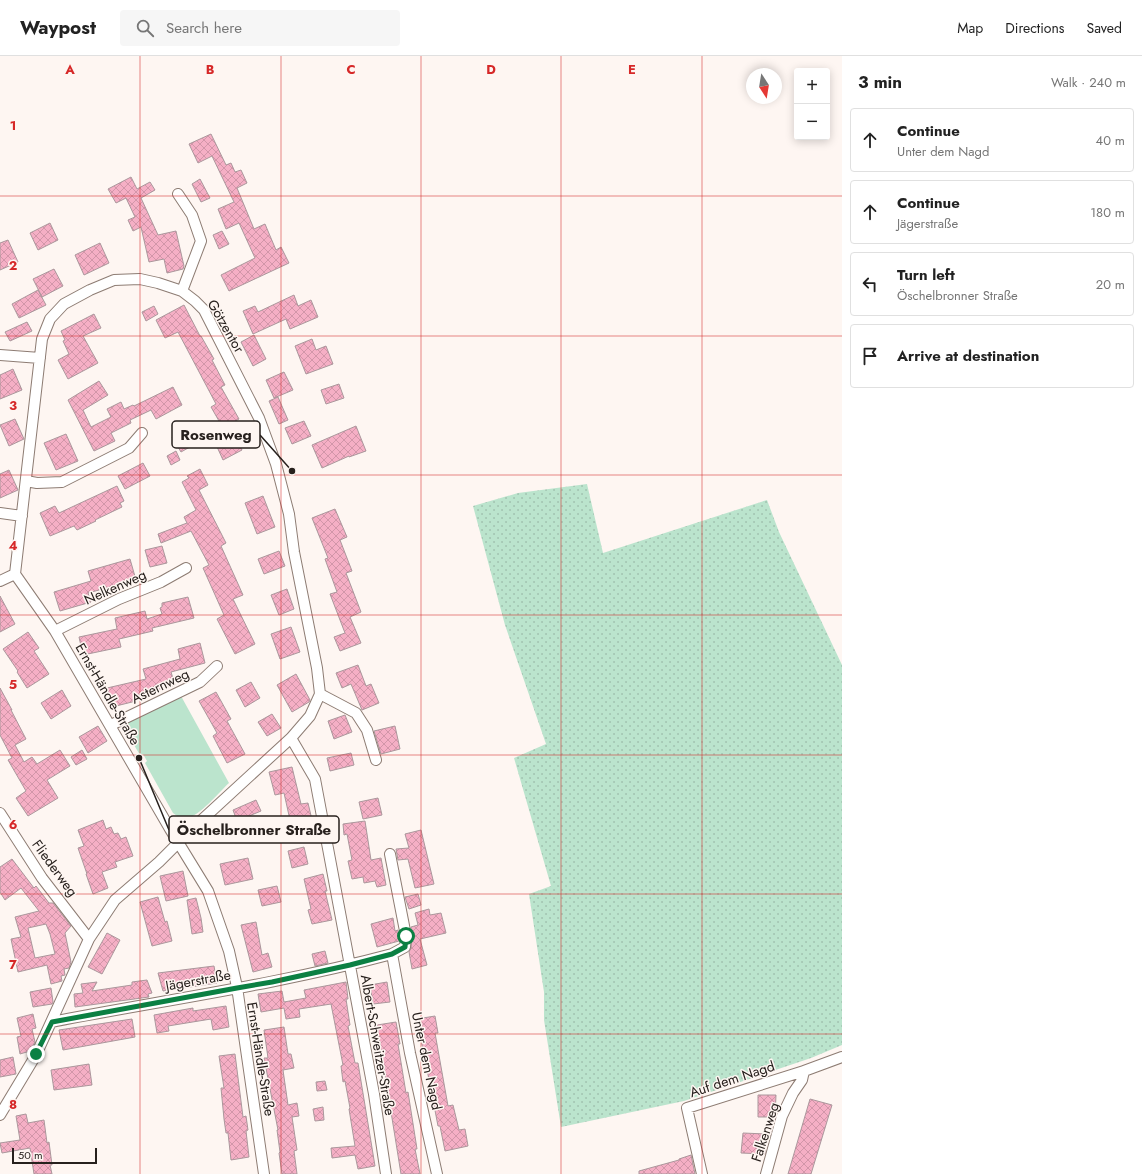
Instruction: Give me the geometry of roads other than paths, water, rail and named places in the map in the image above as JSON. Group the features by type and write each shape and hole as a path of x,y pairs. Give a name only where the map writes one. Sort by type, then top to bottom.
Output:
{"street":[{"path":"178,194 192,215 201,240 182,291"},
{"name":"Götzentor","path":"15,574 42,339 50,319 64,304 90,290 114,280 140,279 182,291 204,310 259,418 276,464 290,514 294,552 317,668 320,694"},
{"path":"0,355 40,358"},
{"path":"26,481 37,483 62,482 129,448 142,433"},
{"path":"0,513 22,516"},
{"name":"Nelkenweg","path":"55,631 119,599 161,582 186,568"},
{"path":"0,581 15,574"},
{"name":"Ernst-Händle-Straße","path":"15,574 55,631 208,891 229,951 237,988 264,1174"},
{"name":"Asternweg","path":"110,725 200,682 217,666"},
{"path":"0,1115 36,1054 89,939 115,900 159,862 178,842 291,738 310,716 320,694 356,713 367,730 376,760"},
{"name":"Albert-Schweitzer-Straße","path":"291,738 315,779 374,1094 386,1174"},
{"name":"Fliederweg","path":"0,813 42,878 89,939"},
{"path":"350,965 392,954 405,947 406,936 390,854"},
{"name":"Unter dem Nagd","path":"392,954 410,1053 437,1174"},
{"name":"Jägerstraße","path":"52,1022 272,982 350,965"},
{"path":"804,1071 842,1057"},
{"name":"Auf dem Nagd","path":"702,1174 687,1108 804,1071"},
{"name":"Falkenweg","path":"766,1174 782,1116 793,1093 802,1080 804,1071"}],"place":[{"name":"Rosenweg","path":"292,471"},
{"name":"Öschelbronner Straße","path":"139,758"}]}
